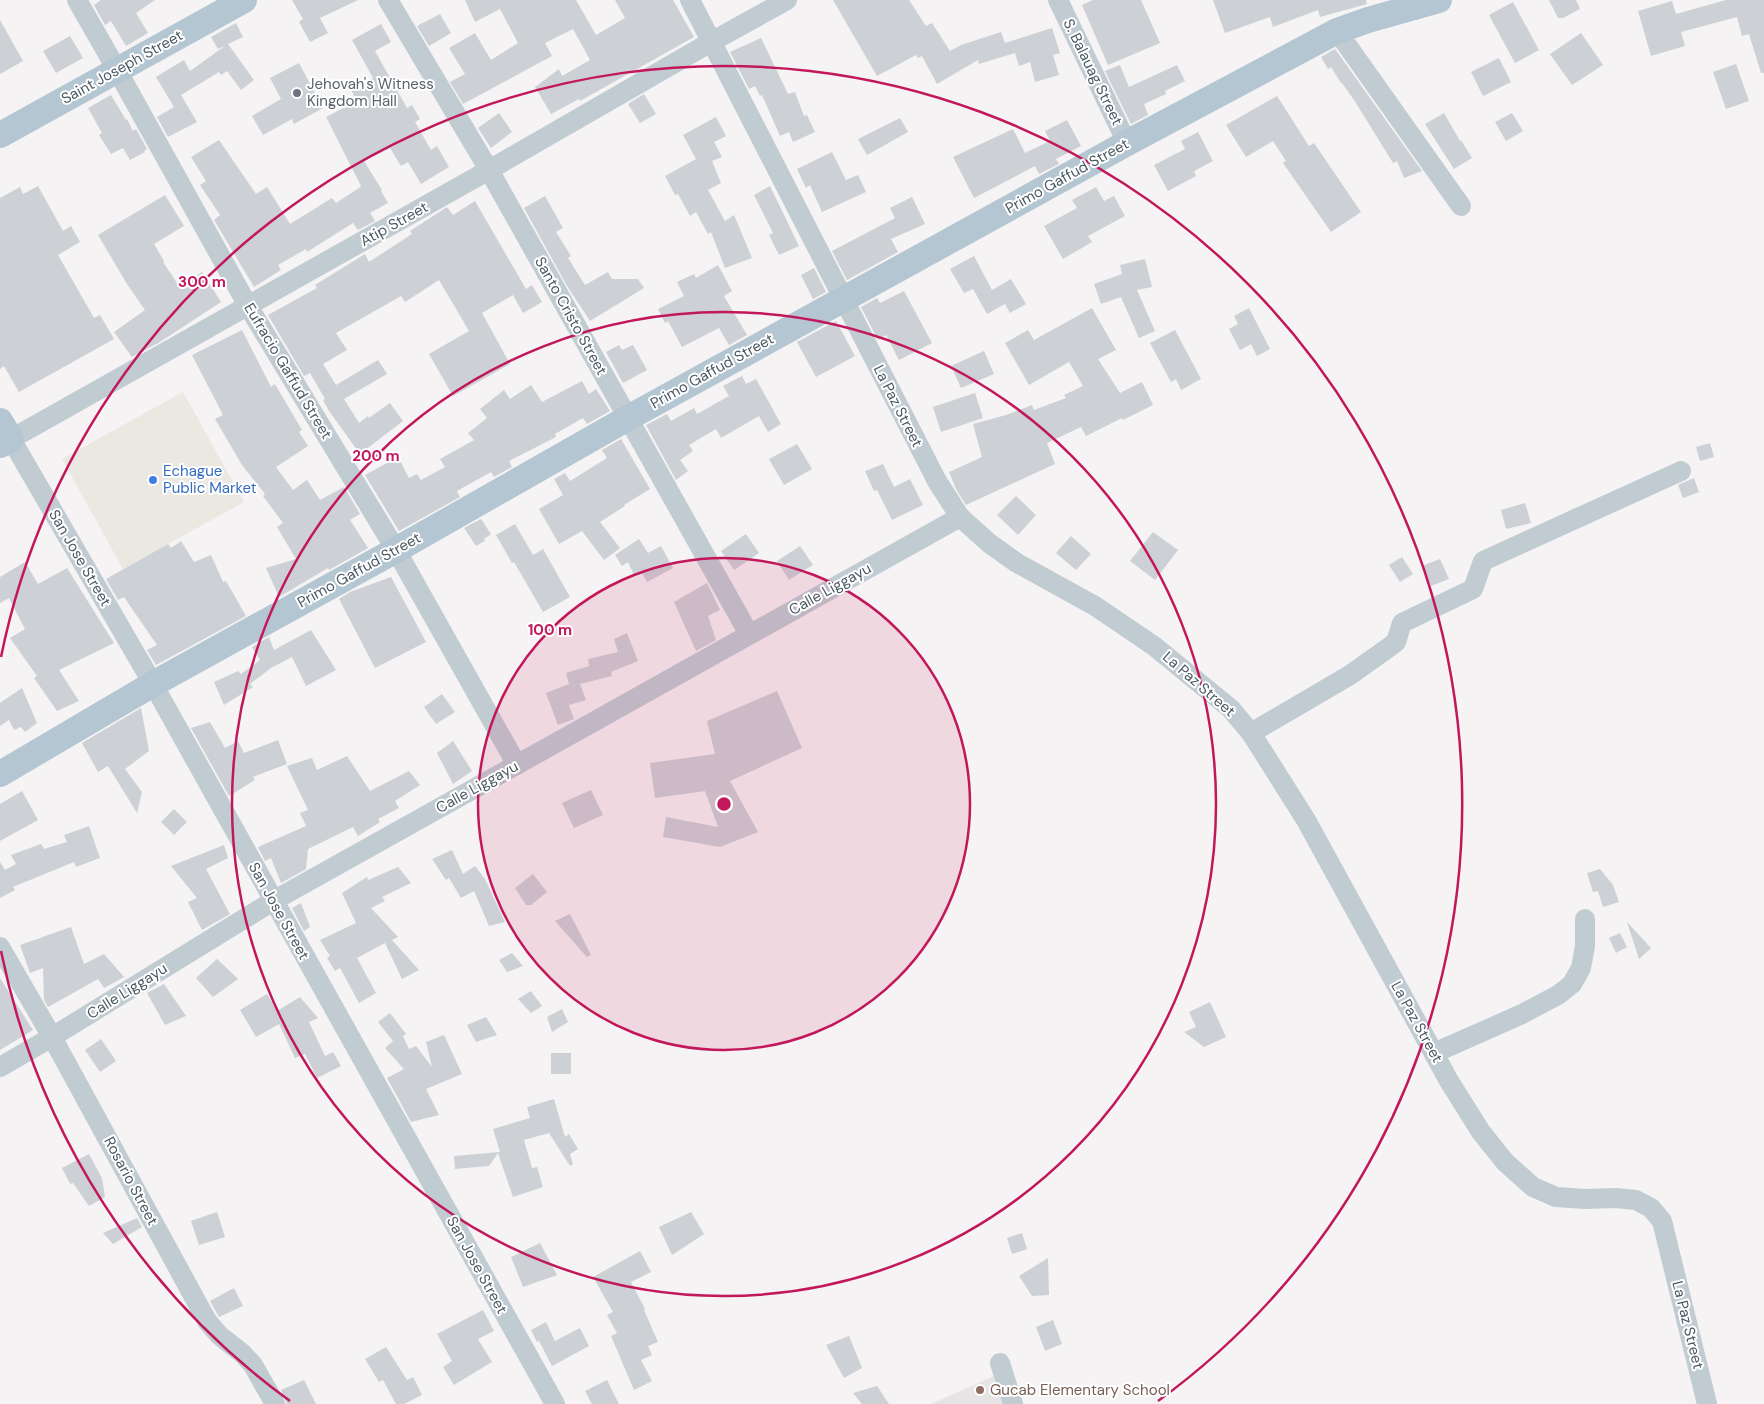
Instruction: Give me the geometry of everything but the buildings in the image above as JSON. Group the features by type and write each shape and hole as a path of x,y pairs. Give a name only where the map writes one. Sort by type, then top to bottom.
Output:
{"main road":[{"name":"Saint Joseph Street","path":"0,135 244,0"},
{"name":"Primo Gaffud Street","path":"0,774 153,684 396,550 628,418 1127,143 1337,31 1428,2"}],"street":[{"name":"Eufracio Gaffud Street","path":"76,0 248,306 396,550 517,766"},
{"name":"Santo Cristo Street","path":"388,0 489,170 750,634"},
{"name":"La Paz Street","path":"690,0 937,481 960,517 1017,563 1095,606 1154,646 1231,709 1250,732 1306,820 1449,1081 1481,1132 1505,1162 1534,1187 1556,1197 1636,1200 1650,1208 1662,1221 1707,1404"},
{"name":"Atip Street","path":"4,435 248,306 787,0"},
{"name":"S. Balauag Street","path":"1058,0 1127,143"},
{"path":"1337,31 1461,206"},
{"name":"San Jose Street","path":"4,435 153,684 555,1404"},
{"path":"1250,732 1350,675 1388,648 1396,642 1402,622 1473,589 1483,561 1681,470"},
{"name":"Calle Liggayu","path":"0,1067 273,901 960,517"},
{"path":"1434,1053 1522,1014 1558,995 1572,984 1581,968 1585,946 1585,919"},
{"name":"Rosario Street","path":"0,947 52,1037 207,1321 219,1335 253,1366 275,1404"},
{"path":"1000,1363 1013,1404"}],"shaded area":[{"name":"Echague Public Market","path":"183,392 244,502 123,569 62,459"},
{"name":"Gucab Elementary School","path":"994,1376 1002,1404 931,1404"}],"place":[{"name":"Jehovah's Witness Kingdom Hall","path":"297,93"},
{"name":"Echague Public Market","path":"153,480"},
{"name":"Gucab Elementary School","path":"980,1390"}]}
